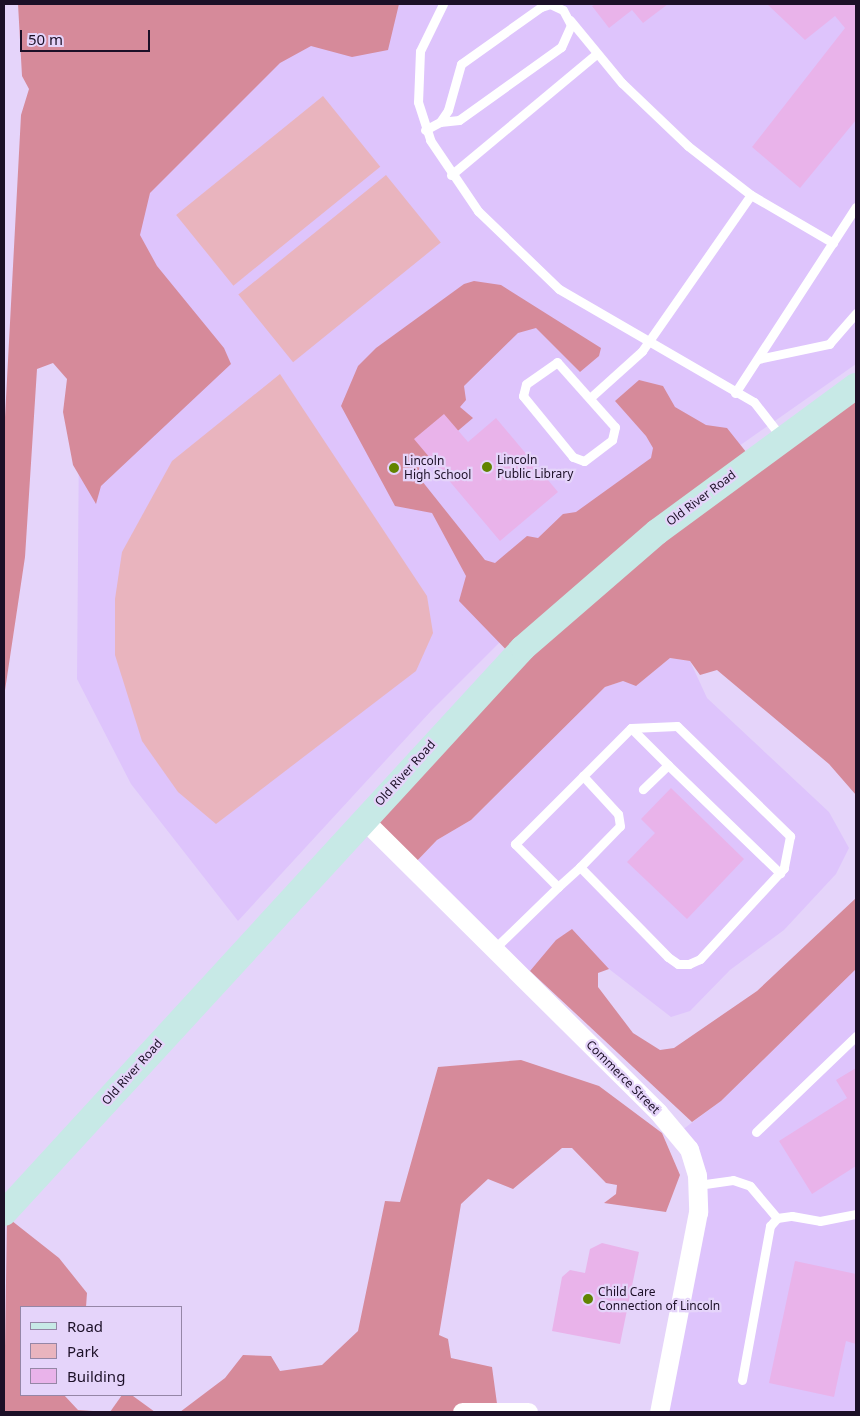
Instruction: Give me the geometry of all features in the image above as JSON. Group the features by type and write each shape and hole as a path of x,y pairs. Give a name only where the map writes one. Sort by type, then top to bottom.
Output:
{"main road":[{"name":"Old River Road","path":"4,1213 476,695 560,613 656,532 782,438 856,386"}],"street":[{"name":"Commerce Street","path":"363,819 674,1128 692,1157 698,1185 696,1230 659,1412"},
{"path":"462,1412 528,1412"}],"lane":[{"path":"443,4 425,34 416,68 418,102 425,130 452,175 492,228 540,275 647,344 759,407 782,438"},
{"path":"440,122 462,64 545,5 559,7 596,54 672,132 751,194 833,243"},
{"path":"425,130 440,122 459,120 561,47 569,35 570,20"},
{"path":"452,175 596,54"},
{"path":"591,397 647,344 751,194"},
{"path":"735,393 856,207"},
{"path":"758,358 829,344 856,313"},
{"path":"557,362 591,397 616,431 606,444 580,461 523,392 526,384 557,362"},
{"path":"558,887 515,844 631,728 677,726 788,830 789,857 780,873 700,959 678,964 580,867"},
{"path":"631,728 780,873"},
{"path":"643,789 668,765"},
{"path":"494,949 620,826 618,814 583,776"},
{"path":"756,1132 856,1036"},
{"path":"698,1185 733,1180 750,1186 777,1218 820,1220 856,1214"},
{"path":"742,1380 770,1226 777,1218"}],"shaded area":[{"path":"18,4 399,4 388,50 352,57 311,46 280,63 150,193 140,235 157,266 224,348 231,364 101,486 96,504 73,465 63,412 67,379 53,363 37,369 25,557 4,697 4,436 21,115 29,89 22,76"},
{"name":"Lincoln High School","path":"251,4 856,4 856,364 672,493 546,596 431,711 238,921 131,784 77,679 79,436 132,203"},
{"path":"474,281 501,285 601,348 599,356 580,372 536,328 518,333 464,386 466,400 460,407 473,418 420,463 418,476 485,560 495,563 527,536 538,538 563,514 576,512 651,458 653,448 646,436 615,401 639,380 663,386 675,407 706,425 727,428 754,462 856,389 856,795 829,764 717,670 700,675 690,661 670,658 636,686 623,681 605,687 471,820 437,840 413,865 366,824 516,660 459,601 466,576 432,513 395,506 341,406 358,366 376,348 464,284"},
{"path":"670,658 690,661 707,698 829,812 849,848 836,874 784,930 730,970 690,1011 671,1017 609,969 541,959 526,976 413,865 437,840 471,820 605,687 623,681 637,685"},
{"path":"856,898 856,969 721,1101 692,1122 530,971 556,940 572,929 609,969 598,973 598,987 633,1033 660,1050 674,1048 757,991"},
{"path":"856,969 856,1412 664,1412 705,1186 678,1133 721,1101"},
{"path":"521,1060 599,1086 662,1133 680,1175 666,1212 604,1203 616,1194 617,1185 606,1183 572,1148 562,1148 513,1189 488,1179 461,1204 439,1335 448,1339 451,1358 492,1367 498,1411 180,1412 225,1378 243,1355 271,1356 280,1371 322,1365 358,1331 385,1201 400,1202 438,1067"},
{"path":"7,1217 59,1258 87,1293 86,1306 20,1306 20,1396 65,1396 78,1410 108,1412 4,1412"},
{"path":"121,1396 133,1396 155,1412 110,1412"}],"green space":[{"path":"323,96 380,167 233,286 176,215"},
{"path":"386,175 441,243 293,362 238,295"},
{"path":"280,374 427,596 433,633 416,671 216,824 178,792 142,741 115,655 115,599 122,552 172,461"}],"building":[{"path":"596,4 668,4 643,23 632,10 609,28 592,6"},
{"path":"767,4 856,4 856,120 800,188 752,147 845,28 835,16 805,40"},
{"name":"Lincoln Public Library","path":"444,414 468,442 496,418 558,492 500,541 414,439"},
{"path":"671,788 744,859 687,919 627,862 655,833 641,819"},
{"path":"856,1068 856,1166 812,1194 779,1141 847,1098 836,1080"},
{"path":"602,1243 639,1252 620,1344 552,1331 562,1277 570,1270 585,1273 590,1249"},
{"path":"795,1261 856,1274 856,1344 846,1341 834,1397 769,1383"}],"place":[{"name":"Lincoln Public Library","path":"487,467"},
{"name":"Lincoln High School","path":"394,468"},
{"name":"Child Care Connection of Lincoln","path":"588,1299"}]}
